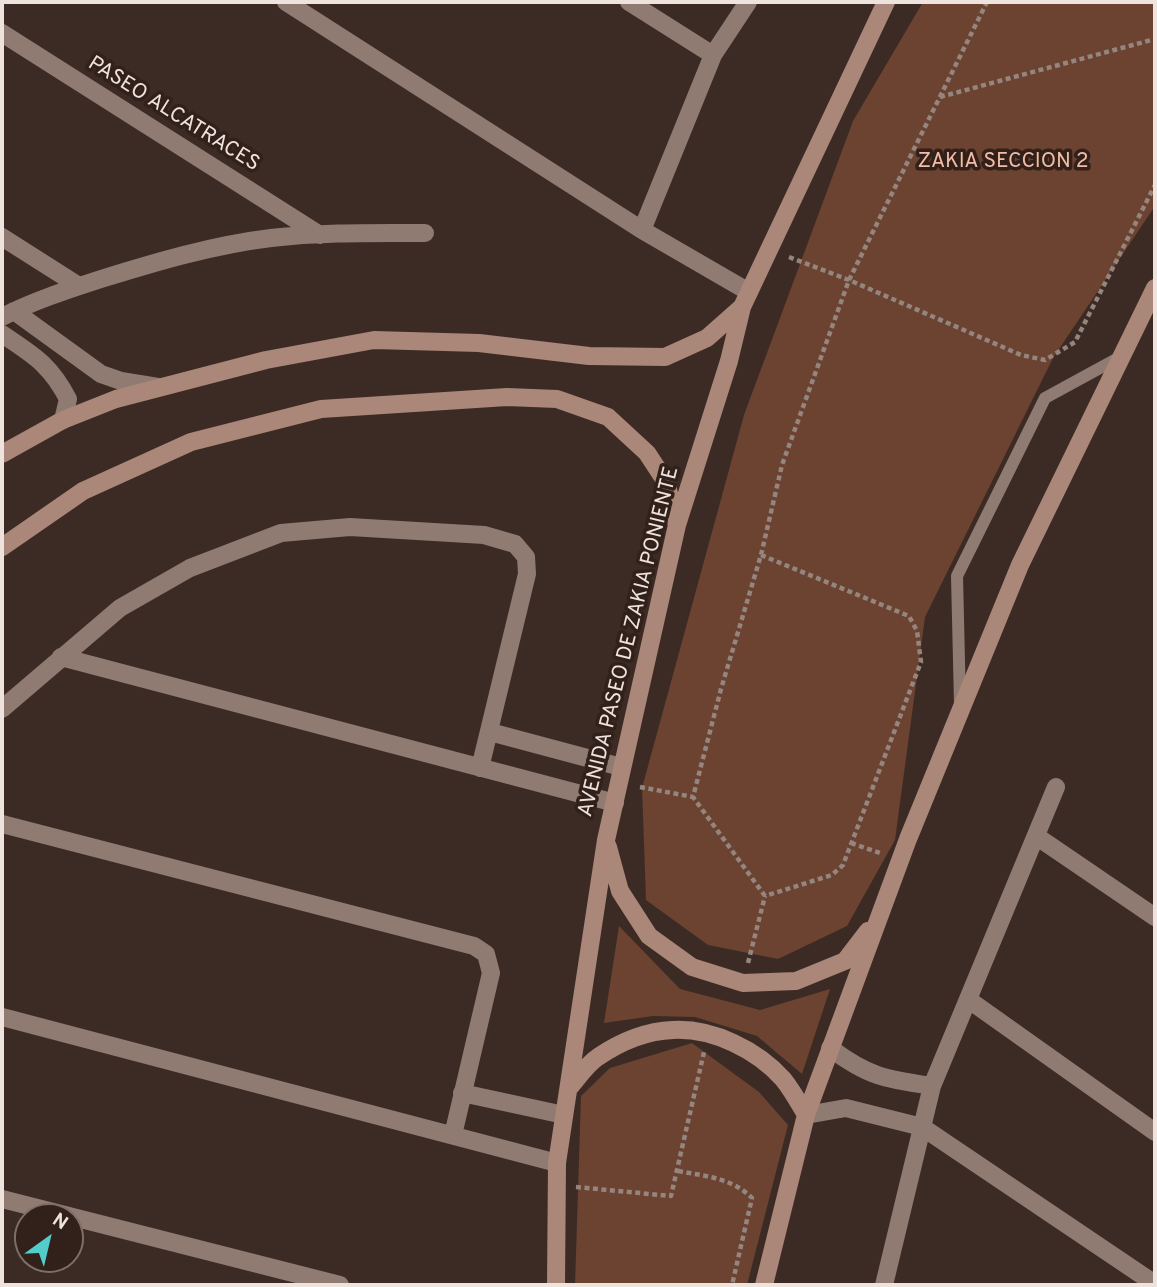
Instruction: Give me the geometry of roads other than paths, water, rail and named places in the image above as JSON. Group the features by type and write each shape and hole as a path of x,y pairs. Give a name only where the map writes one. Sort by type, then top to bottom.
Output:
{"street":[{"path":"2,454 63,420 116,399 266,360 374,340 479,342 589,356 665,357 707,338 746,300 315,9 286,2"},
{"path":"629,2 713,55"},
{"path":"642,230 713,55 748,2"},
{"name":"AVENIDA PASEO DE ZAKIA PONIENTE","path":"556,1285 557,1163 606,840 677,525 746,300 886,2"},
{"name":"PASEO ALCATRACES","path":"2,33 320,234"},
{"path":"8,314 79,286 200,252 270,239 320,234 425,233"},
{"path":"2,237 79,286"},
{"path":"764,1285 806,1115 900,860 1020,565 1155,288"},
{"path":"8,314 101,374 121,382 158,387"},
{"path":"2,334 40,359 57,377 68,399 63,420"},
{"path":"2,547 83,491 191,442 321,409 507,397 557,398 608,417 647,453 666,482 677,525"},
{"path":"2,709 120,608 190,568 281,533 350,527 484,535 515,544 526,557 527,574 480,768"},
{"path":"61,657 615,803"},
{"path":"489,732 621,767"},
{"path":"884,1285 932,1086 1056,787"},
{"path":"2,824 474,946 486,954 491,973 453,1135"},
{"path":"1036,836 1155,917"},
{"path":"606,840 620,891 649,936 692,967 743,984 796,981 845,961 880,916"},
{"path":"969,1000 1155,1132"},
{"path":"2,1017 557,1163"},
{"path":"568,1088 596,1058 633,1038 673,1030 708,1034 752,1051 783,1079 806,1115"},
{"path":"830,1048 856,1067 885,1079 932,1086"},
{"path":"462,1093 564,1115"},
{"path":"806,1115 846,1108 922,1127 1155,1284"},
{"path":"2,1199 340,1285"}],"lane":[{"path":"960,708 957,576 1045,398 1122,356"}],"park label":[{"name":"ZAKIA SECCION 2","path":"1003,163"}]}
